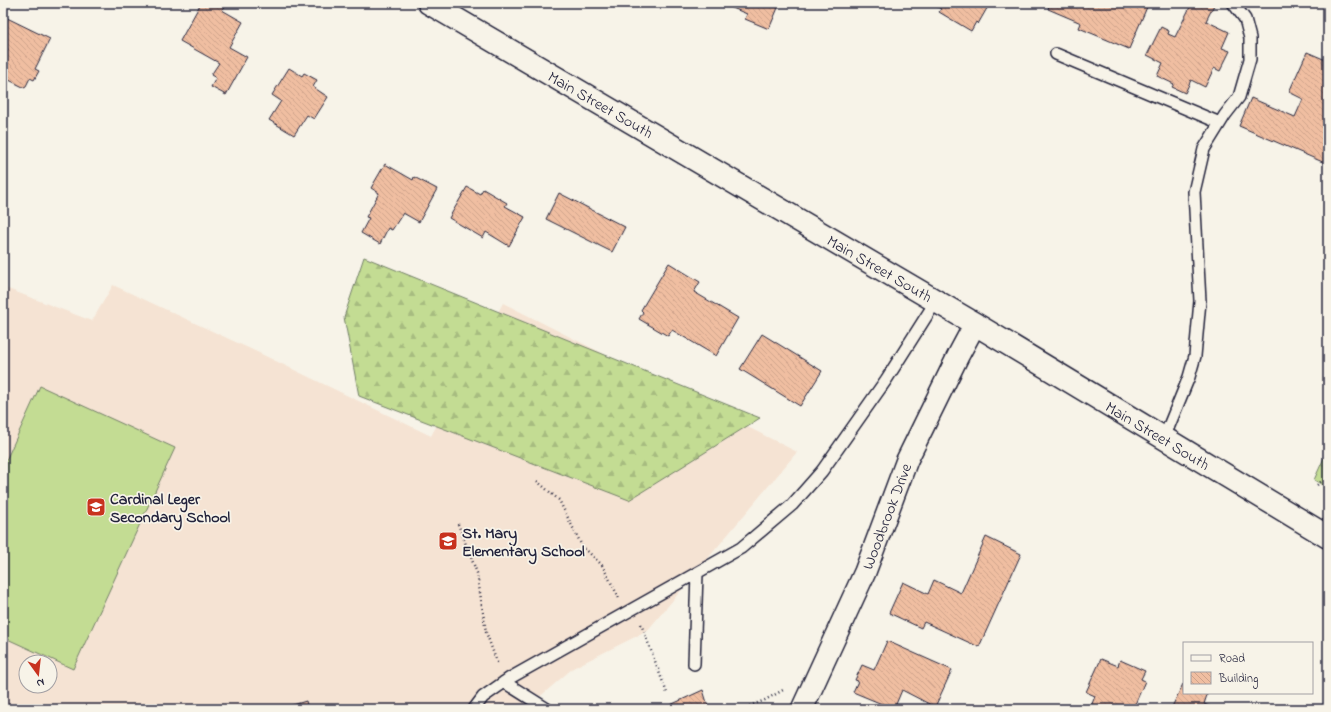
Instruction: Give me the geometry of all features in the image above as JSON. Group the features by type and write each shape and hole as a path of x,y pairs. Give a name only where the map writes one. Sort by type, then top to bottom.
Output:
{"main road":[{"name":"Main Street South","path":"429,3 975,324 1328,538"}],"street":[{"name":"Woodbrook Drive","path":"802,709 864,572 907,460 975,324"}],"lane":[{"path":"1164,438 1189,377 1195,356 1200,301 1194,192 1204,149 1220,123 1239,97 1250,59 1250,38 1245,19 1233,3"},
{"path":"1056,54 1220,123"},
{"path":"474,709 483,697 504,682 741,548 792,505 822,471 886,380 936,301"},
{"path":"694,664 697,573"},
{"path":"504,682 547,709"}],"path":[{"path":"1317,485 1328,476"},
{"path":"537,481 559,500 582,546 602,565 621,602 634,608 667,693"},
{"path":"458,524 477,573 486,632 504,682"}],"shaded area":[{"name":"St. Mary Elementary School","path":"113,285 257,352 431,436 503,303 797,452 647,631 573,668 536,700 530,709 3,709 3,287 92,321"}],"green space":[{"path":"364,257 760,418 629,500 359,396 344,317"},
{"path":"40,386 175,448 73,669 58,662 58,654 40,654 3,637 3,467"},
{"path":"1328,449 1328,488 1314,480"}],"building":[{"path":"201,3 226,3 222,10 243,22 229,47 247,57 226,95 211,87 216,78 211,75 219,63 180,41"},
{"path":"732,3 780,3 769,29 745,19 747,14 730,7"},
{"path":"937,3 990,3 978,24 976,22 971,31 939,12 941,9 936,6"},
{"path":"1050,3 1137,3 1147,7 1129,49 1079,28 1081,23 1048,9"},
{"path":"1192,3 1215,3 1206,21 1229,32 1222,48 1230,51 1220,71 1214,68 1205,87 1191,80 1185,93 1172,87 1174,84 1157,76 1163,63 1147,55 1161,27 1169,31 1168,34 1175,37"},
{"path":"3,16 50,39 35,69 39,71 34,80 30,78 25,88 3,77 3,53 5,54 8,49 3,47"},
{"path":"1307,52 1328,61 1328,156 1325,163 1239,126 1251,98 1295,117 1303,99 1289,92"},
{"path":"289,68 302,76 304,73 317,80 313,87 328,97 314,119 307,115 294,135 269,120 281,101 272,95"},
{"path":"385,164 413,180 414,177 437,189 419,222 403,213 392,230 388,228 380,244 361,233 369,218 366,217 379,193 371,188"},
{"path":"467,187 480,194 483,189 507,203 505,206 525,217 509,246 486,232 483,238 449,218"},
{"path":"559,193 625,227 612,252 546,219"},
{"path":"669,263 700,282 694,292 738,318 716,356 672,330 668,336 639,319 643,312 641,310"},
{"path":"762,334 822,371 800,406 740,369"},
{"path":"986,537 1021,554 979,647 924,622 921,628 889,613 903,582 928,594 934,580 961,593"},
{"path":"887,641 952,670 935,707 902,690 894,709 853,692 858,681 855,680 862,665 874,670"},
{"path":"1101,659 1118,666 1120,660 1145,671 1141,679 1145,681 1133,709 1090,709 1095,696 1086,692"},
{"path":"1183,684 1183,694 1205,694 1207,695 1204,704 1217,709 1171,709"},
{"path":"703,690 709,709 665,709 666,707"},
{"path":"306,701 308,709 280,709"}],"place":[{"name":"Cardinal Leger Secondary School","path":"96,507"},
{"name":"St. Mary Elementary School","path":"448,541"}]}
